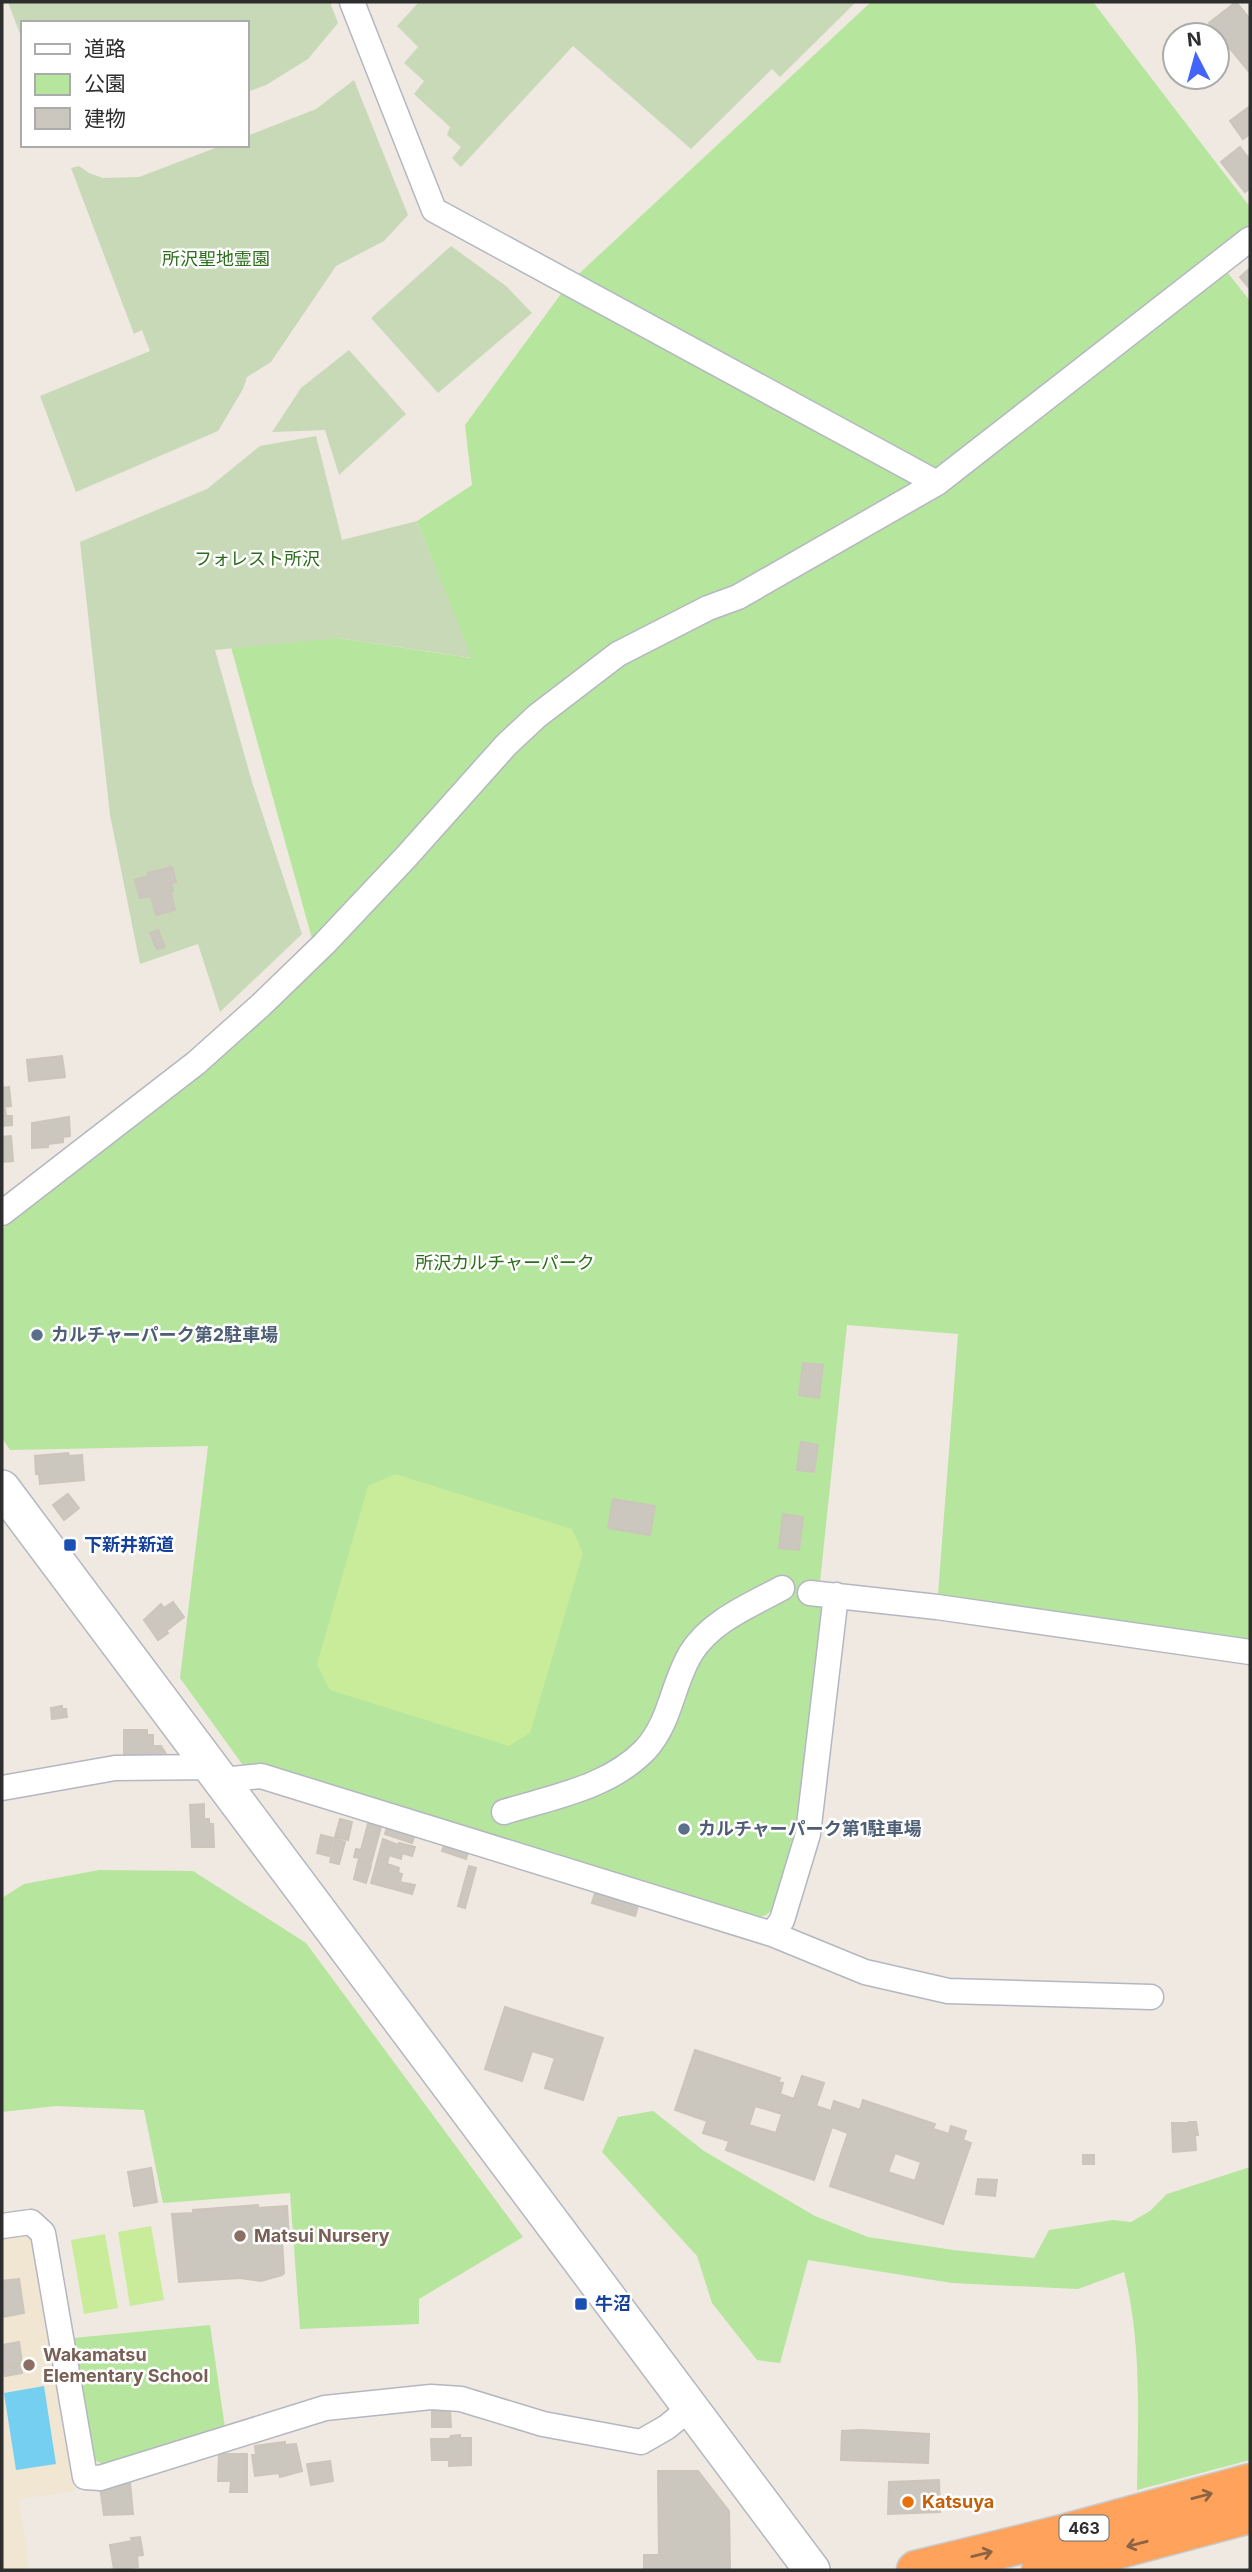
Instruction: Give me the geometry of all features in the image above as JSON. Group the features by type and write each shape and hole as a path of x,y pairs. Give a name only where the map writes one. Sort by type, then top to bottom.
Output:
{"highway":[{"name":"463","path":"916,2570 1055,2536 1250,2483"},
{"name":"463","path":"1041,2570 1250,2514"}],"street":[{"path":"361,7 435,210 937,483"},
{"path":"2,1213 196,1063 261,1005 324,944 407,857 506,745 537,716 618,654 708,608 738,597 937,483 1250,239"},
{"path":"2,1488 812,2570"},
{"path":"504,1812 600,1782 633,1760 646,1749 661,1727 684,1667 704,1637 724,1619 782,1588"},
{"path":"810,1593 1250,1652"},
{"path":"772,1934 782,1920 808,1834 836,1595"},
{"path":"2,1788 115,1768 261,1776 772,1934 865,1972 948,1991 1151,1997"},
{"path":"2,2226 31,2222 43,2233 85,2477 100,2478 325,2408 431,2398 461,2399 543,2424 641,2442 667,2427 690,2408"}],"shaded area":[{"name":"Wakamatsu Elementary School","path":"24,2232 37,2239 74,2491 19,2499 29,2570 2,2570 2,2235"}],"green space":[{"path":"8,2 330,2 338,23 308,59 266,85 248,92 248,21 21,21 21,37"},
{"path":"419,2 856,2 780,77 772,69 691,149 573,46 461,167 452,158 461,147 447,135 450,127 414,94 424,81 404,63 418,47 397,26"},
{"name":"所沢カルチャーパーク","path":"871,2 1093,2 1250,207 1250,239 1220,263 1250,301 1250,1652 937,1607 958,1334 847,1325 820,1582 830,1602 798,1839 777,1906 766,1915 754,1919 242,1764 180,1678 208,1446 10,1450 2,1438 2,1229 195,1076 318,960 229,640 338,638 471,658 417,521 472,485 465,425 569,283"},
{"name":"所沢聖地霊園","path":"354,80 408,215 384,241 336,266 271,362 247,377 243,389 218,431 76,492 40,396 150,351 142,330 134,334 71,168 79,166 103,178 139,177 218,147 248,147 248,136 316,109"},
{"path":"451,246 506,286 532,313 438,393 371,318"},
{"path":"349,350 406,414 339,475 325,430 272,432 301,388"},
{"name":"フォレスト所沢","path":"316,436 342,540 417,521 472,658 338,638 215,650 252,782 302,934 220,1012 198,944 140,964 110,815 80,542 207,489 260,446"},
{"path":"395,1474 572,1529 583,1553 530,1733 509,1746 330,1690 317,1664 368,1486"},
{"path":"99,1870 193,1871 306,1943 523,2237 419,2299 419,2324 300,2329 290,2193 163,2203 144,2110 56,2106 2,2112 2,1898 24,1884"},
{"path":"653,2111 704,2151 815,2216 868,2237 953,2250 1034,2258 1049,2230 1113,2220 1131,2222 1150,2211 1167,2194 1250,2167 1250,2460 1137,2490 1136,2353 1124,2272 1078,2289 952,2283 808,2260 780,2363 757,2360 712,2303 697,2256 602,2152 618,2117"},
{"path":"151,2226 164,2300 130,2306 118,2232"},
{"path":"105,2234 118,2308 84,2314 71,2240"},
{"path":"210,2325 225,2428 105,2466 93,2459 73,2338"}],"water":[{"path":"44,2386 56,2464 16,2470 4,2393"}],"building":[{"path":"1236,2 1250,19 1250,73 1231,50 1231,21 1212,21"},
{"path":"1250,106 1250,134 1243,139 1230,121"},
{"path":"1240,147 1250,160 1250,188 1245,192 1221,162"},
{"path":"1250,268 1250,289 1240,277"},
{"path":"172,867 176,882 171,883 175,910 156,915 151,896 140,898 135,880 149,876 148,873"},
{"path":"158,930 165,947 157,949 150,933"},
{"path":"62,1056 65,1077 29,1081 27,1060"},
{"path":"2,1084 3,1088 9,1087 11,1106 2,1107"},
{"path":"2,1108 5,1108 6,1116 12,1116 12,1125 2,1126"},
{"path":"69,1117 70,1136 63,1137 63,1142 32,1148 32,1123"},
{"path":"11,1136 13,1161 2,1162 2,1137"},
{"path":"803,1363 823,1365 819,1398 799,1395"},
{"path":"801,1442 818,1445 814,1472 797,1470"},
{"path":"68,1453 69,1456 82,1455 84,1480 40,1484 39,1474 36,1474 35,1456"},
{"path":"68,1494 79,1508 64,1520 53,1505"},
{"path":"613,1499 655,1506 650,1535 608,1528"},
{"path":"783,1514 803,1517 799,1550 779,1548"},
{"path":"173,1602 184,1617 158,1640 144,1620 161,1604 164,1608"},
{"path":"62,1706 62,1709 66,1709 67,1717 52,1719 51,1708"},
{"path":"124,1730 147,1730 147,1735 153,1735 153,1746 161,1746 166,1754 166,1762 124,1762"},
{"path":"204,1804 204,1819 209,1819 209,1824 213,1824 214,1847 192,1847 190,1805"},
{"path":"340,1819 352,1822 348,1840 335,1837"},
{"path":"369,1820 382,1823 371,1864 354,1857 356,1849 361,1850"},
{"path":"389,1821 417,1829 412,1843 385,1834"},
{"path":"321,1835 333,1838 329,1856 317,1853"},
{"path":"335,1839 345,1842 339,1864 330,1862"},
{"path":"383,1839 398,1845 399,1843 415,1847 412,1856 402,1853 401,1859 389,1855 387,1864 399,1868 398,1873 402,1874 400,1882 415,1885 412,1894 371,1883"},
{"path":"446,1841 469,1849 466,1859 442,1851"},
{"path":"358,1862 371,1866 366,1883 354,1879"},
{"path":"469,1866 476,1868 465,1908 458,1906"},
{"path":"597,1886 640,1899 635,1916 592,1903"},
{"path":"505,2007 603,2038 583,2100 545,2088 555,2058 532,2051 522,2081 485,2069"},
{"path":"695,2050 780,2078 778,2082 783,2083 780,2094 794,2099 802,2076 824,2083 816,2106 831,2111 834,2101 860,2110 863,2100 935,2124 933,2129 949,2134 951,2126 966,2131 963,2140 971,2143 943,2224 830,2186 848,2133 832,2127 814,2180 726,2150 729,2141 703,2133 707,2121 675,2110","holes":["755,2106 782,2114 776,2133 749,2125","895,2153 921,2162 915,2181 888,2172"]},
{"path":"1188,2122 1189,2137 1195,2137 1196,2150 1173,2152 1172,2123"},
{"path":"1189,2122 1196,2122 1198,2135 1190,2135"},
{"path":"1083,2155 1094,2155 1094,2164 1083,2164"},
{"path":"151,2168 157,2202 134,2206 128,2172"},
{"path":"978,2179 997,2180 995,2196 976,2194"},
{"path":"258,2205 258,2208 287,2206 289,2240 282,2240 282,2275 261,2281 240,2278 179,2282 172,2214"},
{"path":"19,2279 24,2313 2,2317 2,2281"},
{"path":"19,2342 22,2363 2,2366 2,2345"},
{"path":"21,2365 22,2373 5,2376 3,2368"},
{"path":"432,2411 450,2411 451,2427 432,2427"},
{"path":"842,2431 929,2434 928,2463 841,2460"},
{"path":"460,2435 460,2438 471,2438 471,2465 449,2466 449,2460 432,2460 431,2439 449,2439 451,2436"},
{"path":"285,2442 285,2445 296,2444 302,2471 280,2477 279,2473 255,2476 252,2455 256,2455 255,2446"},
{"path":"219,2454 247,2454 247,2492 230,2492 231,2481 218,2481"},
{"path":"330,2461 333,2481 311,2485 307,2464"},
{"path":"658,2471 698,2471 729,2511 730,2570 644,2570 644,2555 659,2555"},
{"path":"939,2480 940,2512 888,2514 889,2482"},
{"path":"130,2483 133,2514 104,2515 100,2487"},
{"path":"140,2537 143,2555 137,2556 138,2567 114,2570 110,2545"}],"place":[{"name":"カルチャーパーク第2駐車場","path":"37,1335"},
{"name":"下新井新道","path":"70,1545"},
{"name":"カルチャーパーク第1駐車場","path":"684,1829"},
{"name":"Matsui Nursery","path":"240,2236"},
{"name":"牛沼","path":"581,2304"},
{"name":"Wakamatsu Elementary School","path":"29,2365"},
{"name":"Katsuya","path":"908,2502"}]}
